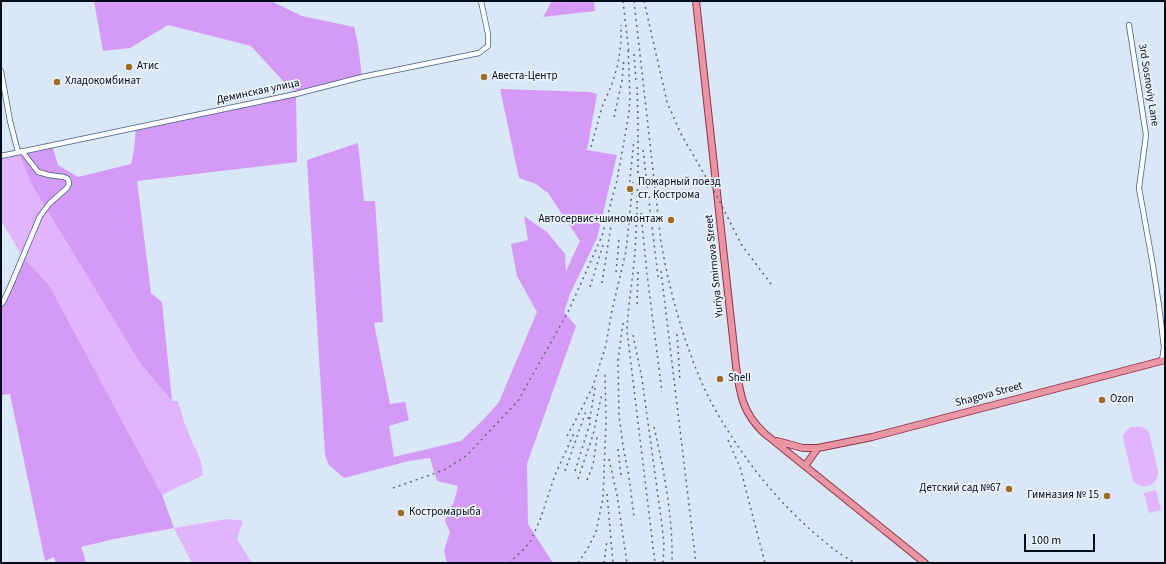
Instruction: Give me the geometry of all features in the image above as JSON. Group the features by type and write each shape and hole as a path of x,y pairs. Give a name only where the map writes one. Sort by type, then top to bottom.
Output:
{"main road":[{"path":"696,1 739,385 745,408 756,425 773,440 925,563"},
{"name":"Shagova Street","path":"773,440 803,448 818,448 872,437 1163,361"},
{"path":"805,466 818,448"}],"street":[{"name":"Деминская улица","path":"1,156 296,94 362,77 479,53 488,46 488,34 481,1"},
{"name":"3rd Sosnoviy Lane","path":"1129,25 1146,135 1139,188 1159,306 1164,347 1163,361"},
{"path":"1,71 10,120 20,152 38,172 64,177 68,179 69,184 67,188 50,203 40,216 10,287 1,304"}],"shaded area":[{"path":"94,1 271,1 302,16 354,27 358,44 362,77 296,94 297,162 137,181 151,293 162,302 172,401 140,363 33,187 18,152 52,145 58,165 78,177 131,164 136,127 295,94 251,46 168,25 130,48 103,51"},
{"path":"552,1 594,1 595,11 543,17"},
{"path":"500,89 590,92 597,94 587,150 617,155 597,238 570,294 564,312 576,326 527,464 528,524 553,563 447,563 444,551 450,532 445,521 454,502 458,486 437,481 430,458 409,461 344,478 329,465 325,455 307,160 358,143 364,201 375,201 383,322 374,323 390,404 405,402 409,420 389,426 394,457 461,441 499,402 537,312 517,276 511,244 528,240 524,216 547,232 565,254 566,271 580,241 548,193 536,184 519,178"},
{"path":"18,152 33,187 140,363 172,401 178,401 184,422 201,462 203,475 162,495 49,285 22,256 1,220 1,156"},
{"path":"22,256 49,285 162,495 174,528 114,539 81,547 86,563 56,563 54,557 45,561 10,394 1,395 1,303"},
{"path":"1132,427 1141,427 1149,432 1158,472 1155,481 1149,486 1141,486 1133,481 1123,437 1126,431"},
{"path":"1156,490 1161,510 1149,513 1144,493"},
{"path":"227,519 243,521 237,539 252,563 191,563 174,528"}],"railway":[{"path":"623,1 629,53"},
{"path":"634,1 661,242 677,312 694,364 706,393 718,415 747,460 759,475 800,520 833,549 855,563"},
{"path":"644,1 667,102 681,134 718,198 741,244 771,284"},
{"path":"591,147 602,107 612,84 618,64 621,42 621,25"},
{"path":"393,488 444,470 466,456 518,401 569,310 602,236 617,180 629,113 630,97 628,48"},
{"path":"634,54 636,81"},
{"path":"614,117 622,81 624,58"},
{"path":"637,87 638,149 636,231 627,331 655,563"},
{"path":"629,188 634,140"},
{"path":"643,150 658,277"},
{"path":"567,436 593,386 606,345 611,315 626,251 633,182"},
{"path":"641,213 662,392"},
{"path":"602,283 612,219"},
{"path":"616,272 619,240"},
{"path":"590,287 603,245"},
{"path":"661,271 696,563"},
{"path":"637,304 638,272"},
{"path":"623,323 618,360 619,416 634,517"},
{"path":"677,334 680,381"},
{"path":"633,335 642,379 662,525 664,545 663,563"},
{"path":"578,563 596,532 603,498 606,421 605,374"},
{"path":"588,419 591,412 595,388"},
{"path":"578,479 593,435 602,393"},
{"path":"565,471 586,411"},
{"path":"575,471 590,423 590,417"},
{"path":"654,427 667,494 671,529 672,563"},
{"path":"509,563 530,542 540,520 555,475 575,431"},
{"path":"587,480 593,465 597,437"},
{"path":"728,440 740,467 765,563"},
{"path":"618,449 621,475"},
{"path":"609,459 617,495 627,563"},
{"path":"607,494 613,563"},
{"path":"604,563 607,540"}],"place":[{"name":"Атис","path":"129,67"},
{"name":"Авеста-Центр","path":"484,77"},
{"name":"Хладокомбинат","path":"57,82"},
{"name":"Пожарный поезд ст. Кострома","path":"630,189"},
{"name":"Автосервис+шиномонтаж","path":"671,220"},
{"name":"Shell","path":"720,379"},
{"name":"Ozon","path":"1102,400"},
{"name":"Детский сад №67","path":"1009,489"},
{"name":"Гимназия № 15","path":"1107,496"},
{"name":"Костромарыба","path":"401,513"}]}
